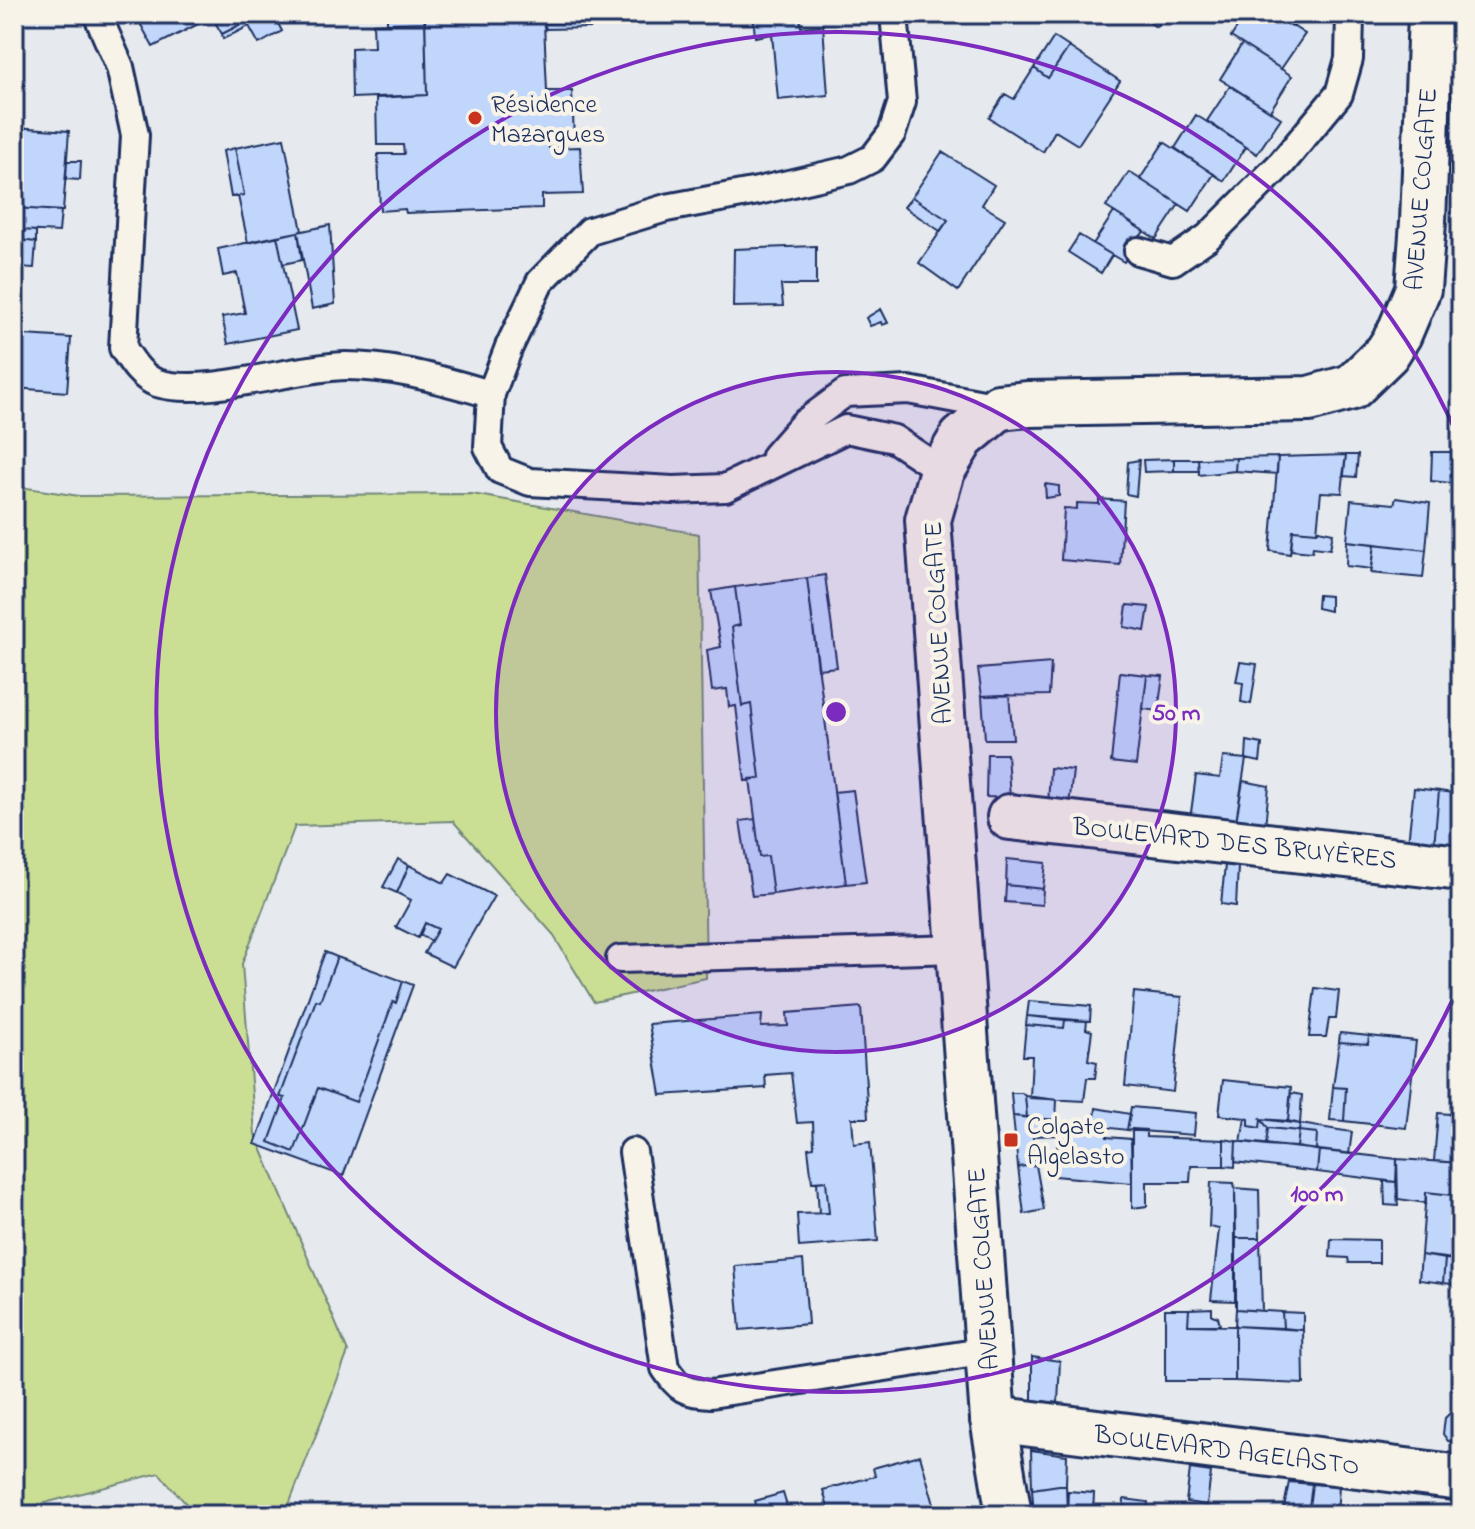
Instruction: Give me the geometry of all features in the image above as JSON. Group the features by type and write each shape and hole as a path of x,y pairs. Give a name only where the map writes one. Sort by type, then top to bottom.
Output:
{"street":[{"name":"AVENUE COLGATE","path":"1009,1515 993,1419 928,520 942,471 962,438 999,407 1309,399 1352,387 1387,353 1399,334 1418,289 1431,14"},
{"name":"BOULEVARD DES BRUYÈRES","path":"1010,817 1461,868"},
{"name":"BOULEVARD AGELASTO","path":"993,1419 1461,1478"}],"lane":[{"path":"97,14 120,67 135,135 123,348 137,370 156,382 194,387 346,366 409,371 491,394"},
{"path":"894,14 902,102 892,133 873,158 849,170 666,208 590,231 540,282 509,347 491,394 488,447 500,470 530,482 673,490 725,488 846,429 894,439 942,471"},
{"path":"1138,251 1173,261 1208,237 1282,163 1339,94 1349,59 1350,14"},
{"path":"767,465 803,424 845,393 908,390 999,407"},
{"path":"620,959 958,949"},
{"path":"633,1152 665,1368 678,1386 690,1392 711,1394 988,1351"}],"green space":[{"path":"14,486 79,496 472,494 699,534 706,978 594,1002 552,933 453,821 295,826 242,964 255,1134 348,1352 285,1515 196,1515 159,1473 14,1511"}],"building":[{"path":"135,14 210,14 212,17 153,47"},
{"path":"210,14 261,14 222,34"},
{"path":"261,14 273,14 282,31 259,44 249,26 223,39 222,34"},
{"path":"387,14 425,14 425,22 387,23"},
{"name":"Résidence Mazargues","path":"425,14 595,14 593,22 544,23 547,91 572,91 574,138 550,139 549,148 580,147 583,194 542,195 542,208 406,213 405,209 380,211 378,154 404,154 403,145 377,145 376,98 427,95"},
{"path":"753,14 800,14 801,27 823,25 828,95 778,100 772,34 755,37"},
{"path":"1136,14 1166,14 1156,27"},
{"path":"1246,14 1274,14 1305,34 1281,69 1231,37"},
{"path":"1274,14 1302,14 1293,27"},
{"path":"425,22 427,95 352,98 351,48 374,47 373,24"},
{"path":"593,22 591,28 546,29 544,23"},
{"path":"1054,37 1069,47 1048,78 1034,68"},
{"path":"1242,44 1292,76 1270,111 1220,79"},
{"path":"1069,47 1120,81 1078,145 1055,131 1043,152 989,118 1005,94 1014,99 1034,68 1048,78"},
{"path":"1230,86 1281,118 1257,154 1207,121"},
{"path":"1196,115 1246,147 1224,181 1175,148"},
{"path":"15,127 69,131 63,211 14,208"},
{"path":"284,138 302,231 248,243 238,196 244,195 235,148"},
{"path":"1164,142 1214,174 1190,211 1140,179"},
{"path":"235,148 244,195 231,197 223,151"},
{"path":"942,152 994,185 982,205 1005,219 958,291 919,263 948,220 912,197"},
{"path":"67,161 81,161 80,180 66,179"},
{"path":"1129,172 1179,204 1156,239 1106,207"},
{"path":"912,197 948,220 940,231 904,207"},
{"path":"14,208 61,211 59,232 21,230 20,240 36,242 34,268 17,267 15,287"},
{"path":"1114,212 1144,231 1124,262 1093,244"},
{"path":"330,225 335,304 312,309 298,232"},
{"path":"21,230 36,231 36,242 20,240"},
{"path":"298,232 302,260 283,264 277,236"},
{"path":"1079,235 1112,255 1101,273 1068,252"},
{"path":"277,236 297,330 228,344 222,317 245,313 237,273 223,276 218,249"},
{"path":"816,246 816,285 781,285 783,306 733,307 734,249"},
{"path":"881,309 888,323 870,326 866,318"},
{"path":"24,335 71,338 67,392 14,388 14,348 24,349"},
{"path":"1432,452 1455,452 1451,483 1431,481"},
{"path":"1346,455 1342,493 1321,492 1317,532 1293,530 1290,554 1270,551 1278,457"},
{"path":"1346,455 1358,455 1356,477 1343,476"},
{"path":"1278,457 1277,474 1235,471 1236,458"},
{"path":"1236,458 1235,471 1199,475 1198,459"},
{"path":"1174,459 1174,471 1144,472 1143,460"},
{"path":"1174,459 1198,459 1199,471 1174,471"},
{"path":"1139,460 1136,496 1126,494 1128,462"},
{"path":"1045,484 1059,486 1059,496 1046,498"},
{"path":"1396,498 1430,503 1426,550 1347,541 1351,500 1394,504"},
{"path":"1099,499 1124,501 1120,565 1061,560 1064,508 1077,509 1077,503 1099,504"},
{"path":"1293,530 1333,533 1330,549 1313,547 1312,552 1291,550"},
{"path":"1347,541 1375,544 1372,569 1346,566"},
{"path":"1375,544 1426,550 1423,578 1371,573"},
{"path":"825,575 837,667 818,669 807,578"},
{"path":"807,578 846,884 773,894 768,856 760,857 750,779 760,778 751,704 742,706 732,627 740,625 735,587"},
{"path":"735,587 740,625 732,627 742,706 751,704 760,778 745,781 736,706 729,707 727,689 712,691 707,650 721,647 711,591"},
{"path":"1318,595 1330,596 1330,611 1317,608"},
{"path":"1127,605 1149,607 1145,631 1124,627"},
{"path":"1240,662 1257,664 1251,704 1241,702 1243,683 1236,682"},
{"path":"1051,663 1049,695 982,696 978,669"},
{"path":"1120,672 1147,675 1136,765 1111,762"},
{"path":"1147,675 1163,676 1158,711 1143,709"},
{"path":"1009,695 1013,739 985,739 982,696"},
{"path":"1247,741 1262,744 1260,762 1246,759"},
{"path":"987,754 1007,754 1010,798 986,797"},
{"path":"1223,757 1246,759 1235,827 1190,820 1196,775 1220,778"},
{"path":"1050,768 1073,770 1069,807 1048,806"},
{"path":"1243,781 1269,786 1265,827 1235,827"},
{"path":"1414,788 1439,791 1434,846 1408,843"},
{"path":"853,790 866,882 846,884 834,792"},
{"path":"1439,791 1461,794 1461,850 1434,846"},
{"path":"755,819 760,857 768,856 773,894 752,896 740,821"},
{"path":"398,859 409,865 397,893 383,887"},
{"path":"1007,859 1046,863 1043,889 1006,885"},
{"path":"409,865 444,883 450,874 494,896 453,967 424,953 438,929 425,923 418,938 396,927 411,900 397,893"},
{"path":"1225,865 1238,867 1236,906 1221,904"},
{"path":"1006,885 1043,889 1042,905 1005,902"},
{"path":"425,923 438,929 431,941 420,935"},
{"path":"325,952 337,957 320,1001 316,1000 280,1097 285,1098 269,1142 294,1152 318,1088 356,1102 403,981 413,985 343,1176 255,1144"},
{"path":"337,957 403,981 356,1102 318,1088 294,1152 269,1142 285,1098 280,1097 316,1000 320,1001"},
{"path":"1315,988 1339,991 1336,1019 1329,1019 1326,1037 1309,1037"},
{"path":"1134,992 1182,997 1173,1092 1125,1086"},
{"path":"1029,1001 1091,1006 1090,1021 1027,1016"},
{"path":"861,1007 868,1118 852,1118 854,1144 870,1142 878,1241 799,1247 797,1214 829,1213 826,1181 812,1182 808,1148 814,1147 813,1122 797,1123 791,1073 765,1075 766,1088 661,1095 649,1024 762,1015 761,1027 788,1026 787,1013"},
{"path":"1027,1016 1065,1020 1064,1028 1026,1025"},
{"path":"1065,1020 1087,1021 1086,1029 1092,1031 1088,1060 1097,1062 1095,1078 1087,1078 1084,1101 1030,1098 1032,1056 1023,1056 1026,1025 1064,1028"},
{"path":"1340,1033 1369,1036 1368,1044 1339,1042"},
{"path":"1369,1036 1416,1041 1406,1128 1344,1121 1346,1088 1333,1087 1339,1042 1368,1044"},
{"path":"1223,1080 1291,1087 1288,1121 1261,1119 1260,1128 1249,1126 1249,1119 1219,1115"},
{"path":"1333,1087 1346,1088 1344,1121 1330,1120"},
{"path":"1011,1093 1025,1096 1027,1117 1013,1116"},
{"path":"1291,1093 1302,1095 1300,1124 1288,1121"},
{"path":"1025,1096 1057,1100 1056,1120 1027,1117"},
{"path":"1131,1107 1196,1113 1194,1135 1127,1130"},
{"path":"1096,1108 1130,1114 1127,1130 1094,1126"},
{"path":"1438,1113 1461,1115 1461,1163 1434,1161"},
{"path":"1013,1116 1057,1121 1057,1135 1033,1136 1036,1165 1018,1167"},
{"path":"1245,1118 1249,1119 1249,1126 1260,1128 1261,1119 1268,1128 1266,1145 1241,1142"},
{"path":"1261,1119 1300,1124 1299,1131 1268,1128"},
{"path":"1300,1124 1352,1132 1349,1154 1316,1150 1317,1133 1299,1131"},
{"path":"1059,1127 1107,1131 1107,1137 1131,1139 1132,1183 1055,1176"},
{"path":"1268,1128 1299,1131 1297,1147 1266,1145"},
{"path":"1132,1129 1146,1130 1146,1137 1224,1140 1224,1166 1191,1166 1190,1182 1147,1182 1147,1206 1132,1208"},
{"path":"1299,1131 1317,1133 1316,1150 1297,1147"},
{"path":"1224,1139 1236,1141 1235,1167 1224,1166"},
{"path":"1236,1141 1319,1150 1317,1172 1235,1162"},
{"path":"1319,1150 1397,1159 1396,1182 1317,1172"},
{"path":"1397,1159 1461,1163 1461,1196 1426,1192 1426,1203 1398,1199"},
{"path":"1036,1165 1044,1210 1024,1214 1018,1167"},
{"path":"826,1181 829,1213 819,1213 817,1182"},
{"path":"1384,1181 1396,1182 1398,1206 1385,1205"},
{"path":"1211,1182 1234,1183 1235,1301 1211,1300 1219,1229 1209,1227"},
{"path":"1235,1188 1259,1190 1260,1238 1236,1238"},
{"path":"1426,1192 1461,1196 1461,1260 1421,1255"},
{"path":"1236,1238 1260,1238 1262,1311 1236,1309"},
{"path":"1331,1239 1379,1240 1379,1263 1349,1263 1348,1258 1330,1257"},
{"path":"1421,1255 1445,1259 1443,1283 1419,1280"},
{"path":"1445,1259 1461,1260 1461,1285 1443,1283"},
{"path":"803,1260 808,1324 740,1330 735,1266"},
{"path":"1212,1308 1212,1315 1218,1317 1220,1325 1188,1325 1189,1309"},
{"path":"1165,1309 1189,1309 1188,1325 1235,1326 1235,1381 1165,1381"},
{"path":"1236,1309 1282,1312 1283,1328 1235,1326"},
{"path":"1282,1312 1303,1313 1303,1330 1283,1328"},
{"path":"1235,1326 1303,1330 1304,1384 1235,1381"},
{"path":"1032,1357 1060,1361 1058,1403 1032,1400"},
{"path":"1451,1412 1461,1413 1461,1442 1448,1441 1443,1434 1445,1418"},
{"path":"1031,1450 1067,1455 1066,1484 1032,1489"},
{"path":"920,1455 937,1515 830,1515 823,1490 875,1476 873,1468"},
{"path":"1190,1469 1211,1472 1207,1505 1186,1502"},
{"path":"1289,1482 1312,1484 1308,1515 1283,1512"},
{"path":"1066,1484 1067,1515 1034,1515 1032,1489"},
{"path":"1312,1484 1339,1486 1337,1515 1308,1515"},
{"path":"1068,1491 1094,1493 1093,1515 1067,1515"},
{"path":"783,1493 789,1513 759,1515 755,1501"},
{"path":"1124,1499 1148,1502 1147,1515 1123,1515"}],"place":[{"name":"Résidence Mazargues","path":"475,118"},
{"name":"Colgate Algelasto","path":"1011,1140"}]}
